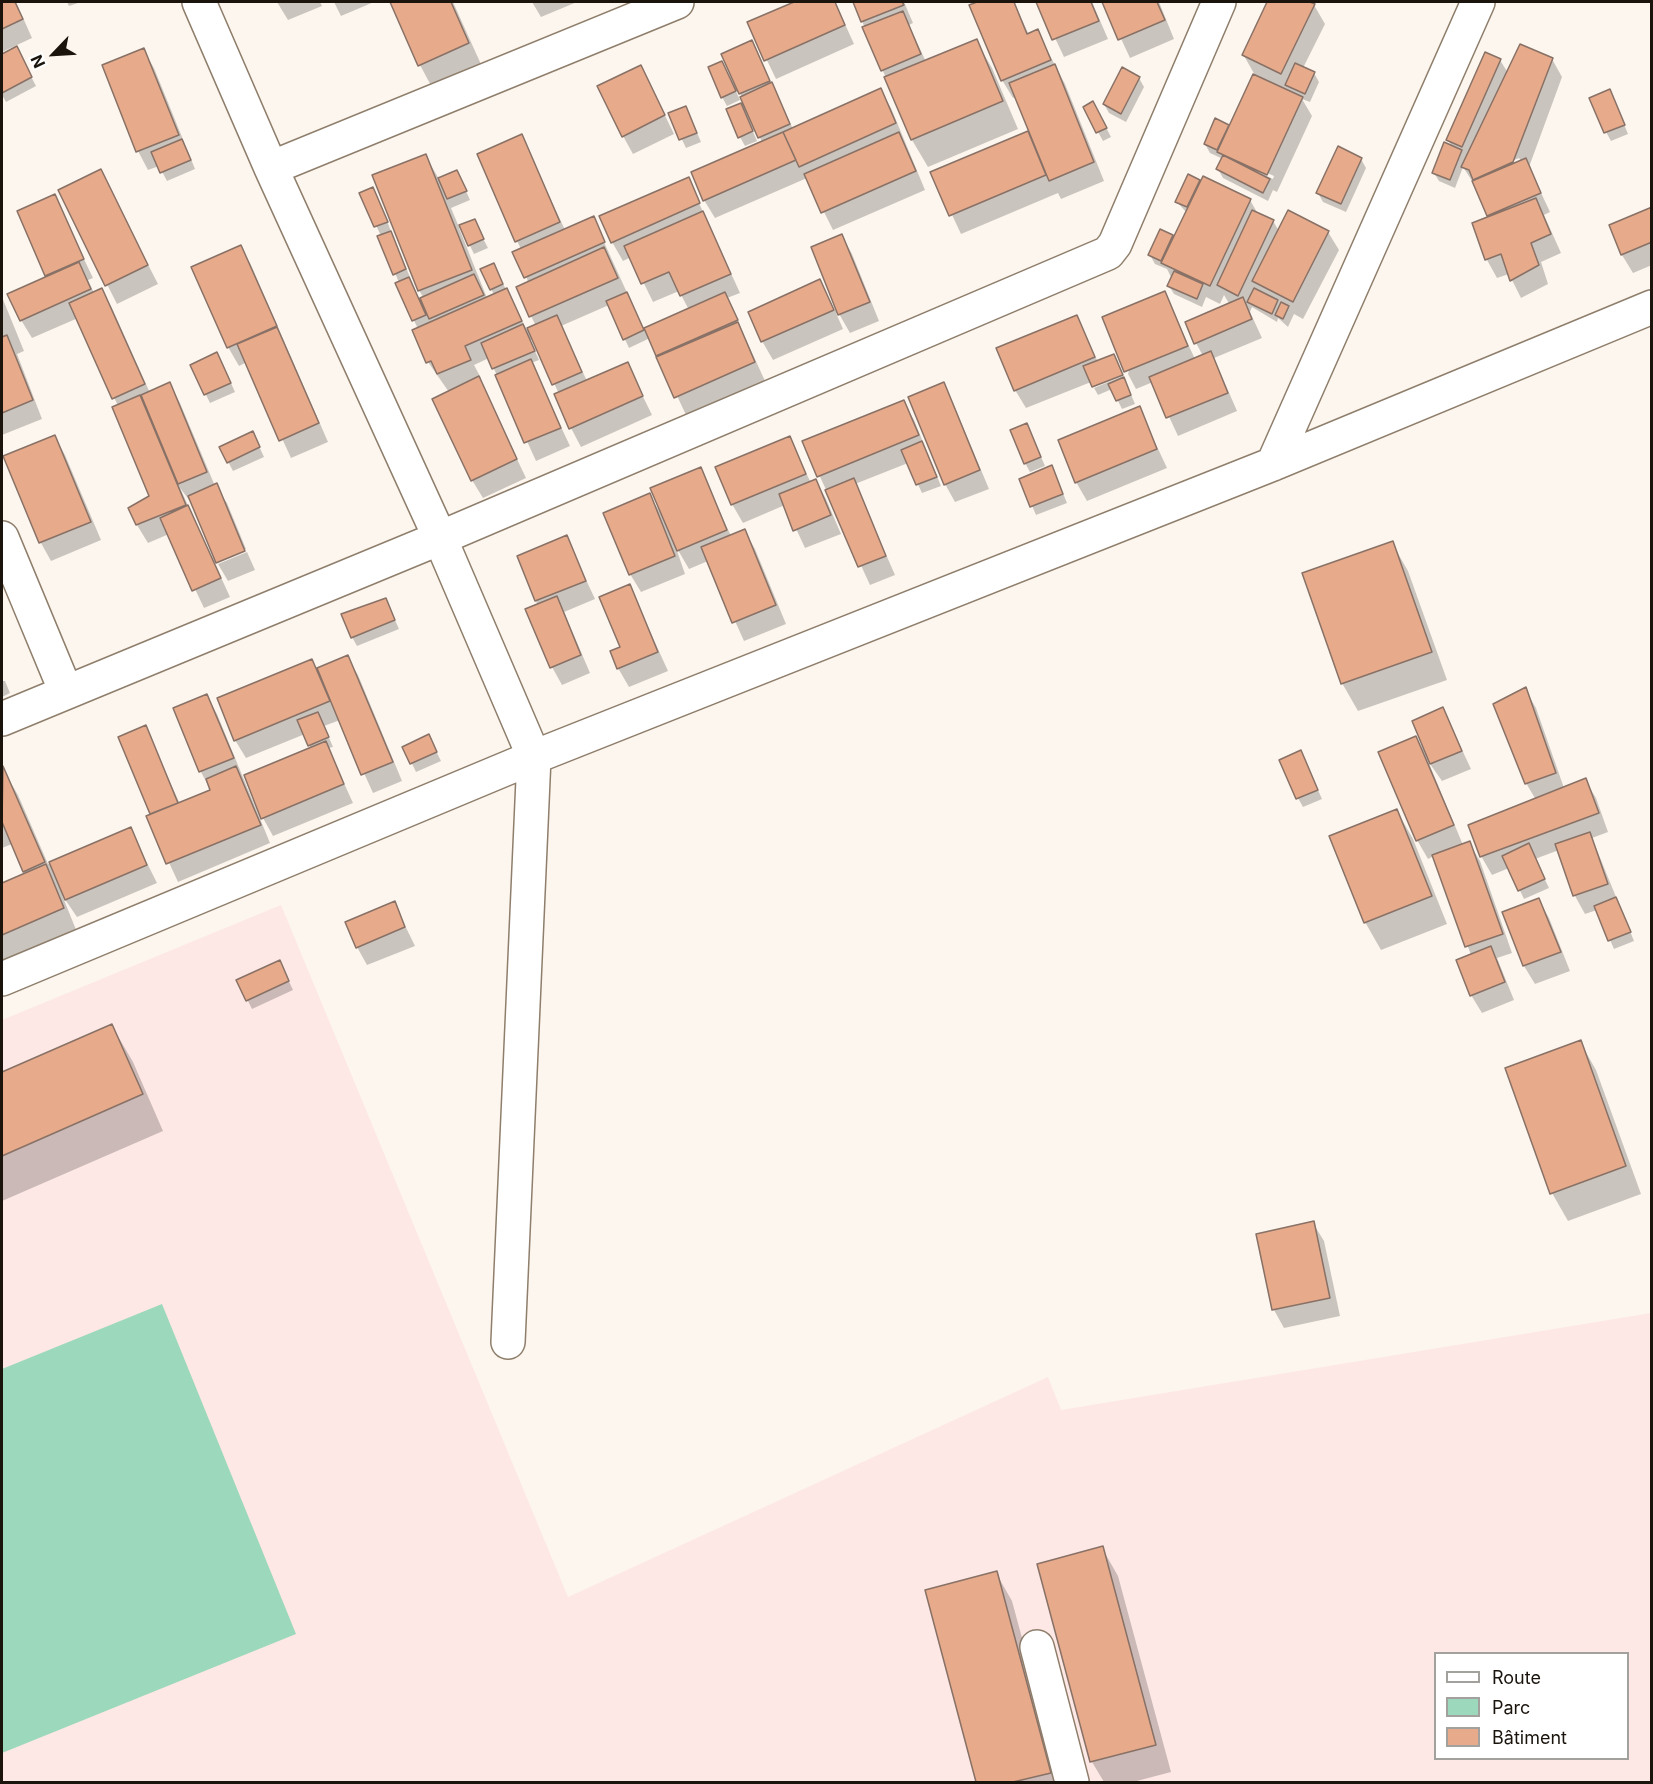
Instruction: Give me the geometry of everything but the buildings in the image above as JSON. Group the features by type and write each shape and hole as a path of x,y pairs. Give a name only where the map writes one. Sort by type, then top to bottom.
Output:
{"street":[{"path":"199,2 440,538 534,758 508,1342"},
{"path":"2,719 440,538 1108,253 1115,243 1219,2"},
{"path":"1273,464 1478,2"},
{"path":"272,168 670,3"},
{"path":"2,979 534,758 1273,464 1652,307"},
{"path":"2,538 66,692"},
{"path":"1037,1647 1072,1782"}],"shaded area":[{"path":"281,905 568,1597 1048,1377 1061,1410 1651,1313 1651,1782 2,1782 2,1020"}],"green space":[{"path":"162,1304 296,1634 2,1753 2,1369"}]}
